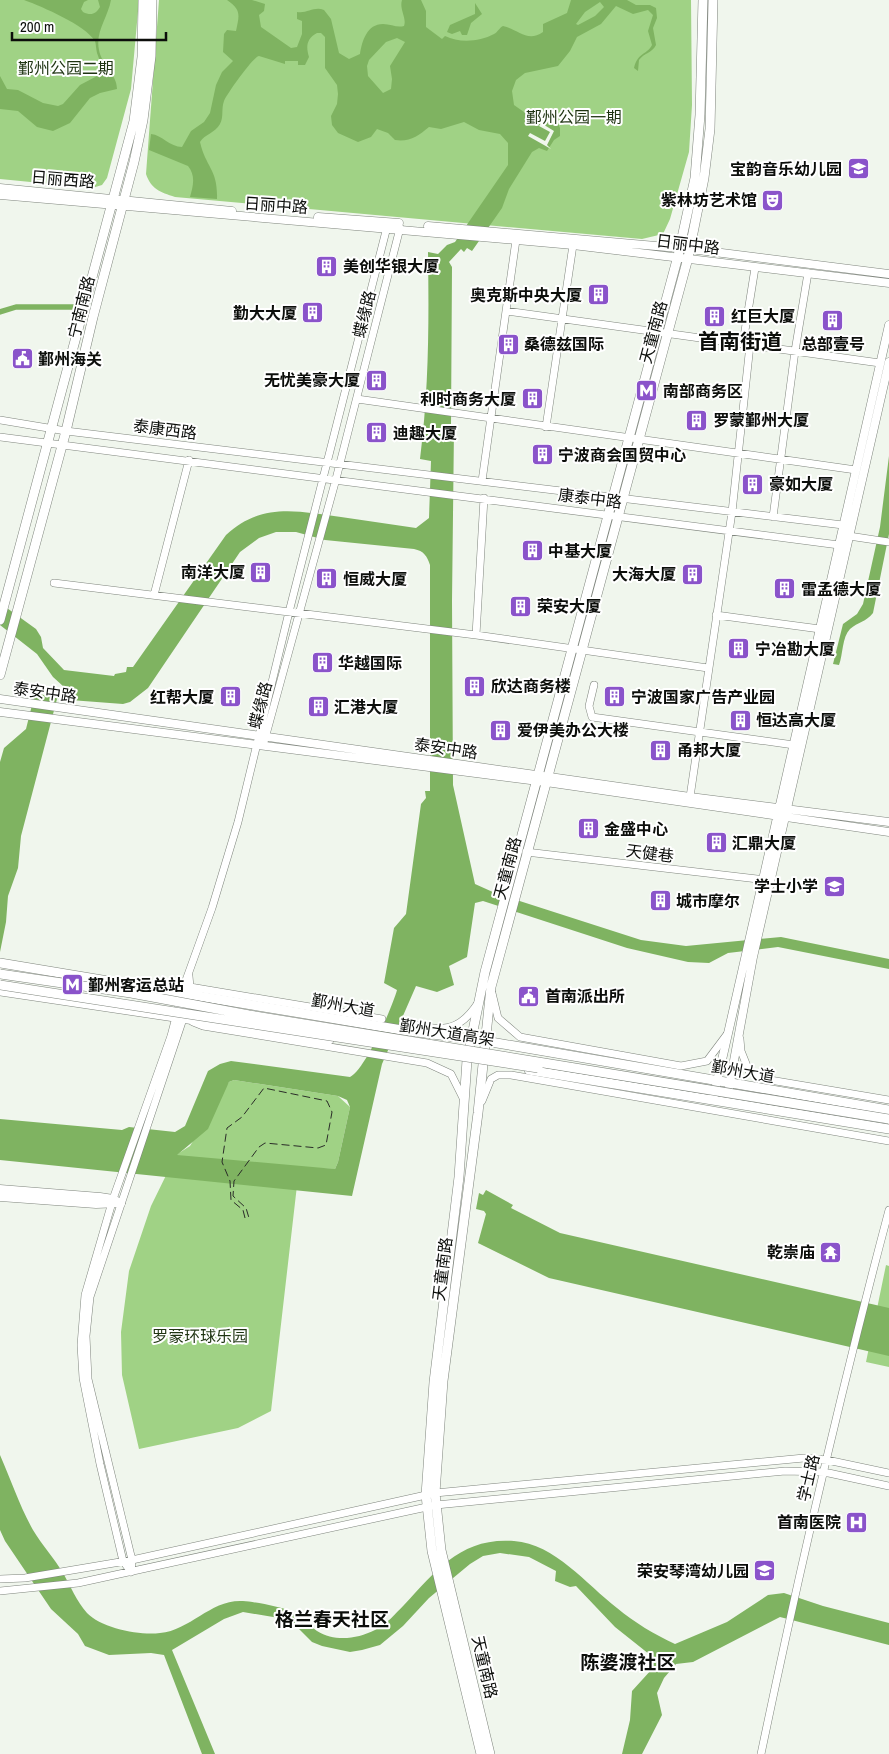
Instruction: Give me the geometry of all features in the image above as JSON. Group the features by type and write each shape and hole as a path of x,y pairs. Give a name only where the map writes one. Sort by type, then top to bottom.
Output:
{"main road":[{"path":"139,121 143,0"},
{"name":"宁南南路","path":"0,675 63,444 93,316 134,162 139,121 151,56 152,0"},
{"name":"天童南路","path":"664,332 695,178 700,115 703,0"},
{"name":"天童南路","path":"490,1754 430,1494 434,1382 459,1177 467,1060 485,972 542,778 576,650 608,514 633,440 689,254 704,178 710,129 713,0"},
{"name":"宁南南路","path":"0,620 50,428 113,202 139,121"},
{"name":"日丽西路","path":"0,188 123,203"},
{"name":"日丽西路","path":"0,195 113,202"},
{"name":"日丽中路","path":"123,203 193,206 388,225 400,228 457,232"},
{"name":"日丽中路","path":"123,203 222,215 388,225"},
{"path":"388,225 484,235"},
{"name":"日丽中路","path":"484,235 573,245 679,252"},
{"name":"日丽中路","path":"484,235 679,252 755,268 889,282"},
{"name":"日丽中路","path":"689,254 889,274"},
{"path":"783,808 794,745 889,325"},
{"path":"713,1100 889,362"},
{"name":"天童南路","path":"576,650 618,516 633,440"},
{"name":"泰安中路","path":"0,699 262,736 432,764 889,822"},
{"name":"泰安中路","path":"0,712 258,747 432,764"},
{"name":"天童南路","path":"430,1494 462,1223 478,1113 491,987 516,893 542,778"},
{"name":"泰安中路","path":"542,778 781,817 889,832"},
{"path":"726,1102 767,880"},
{"name":"鄞州大道","path":"2,963 379,1022 471,1040 889,1110"},
{"name":"鄞州大道高架","path":"0,974 131,993 249,1015 889,1119"},
{"name":"鄞州大道高架","path":"0,985 302,1030 889,1124"},
{"name":"鄞州大道","path":"0,991 392,1053 467,1060 889,1129"},
{"path":"0,1189 121,1203"},
{"path":"0,1197 112,1202"},
{"path":"432,1506 436,1564 481,1754"}],"street":[{"name":"蝶缘路","path":"262,736 289,612 388,225"},
{"name":"蝶缘路","path":"180,1018 187,991 188,976 238,822 258,747 299,613 340,464 400,228"},
{"path":"482,482 516,240"},
{"path":"546,427 573,245"},
{"path":"690,796 732,512 755,268"},
{"path":"773,517 795,351 808,274"},
{"path":"506,311 880,363"},
{"path":"357,399 633,440 856,470"},
{"name":"泰康西路","path":"0,420 66,431 328,462"},
{"name":"泰康西路","path":"0,437 324,477"},
{"path":"154,595 189,460"},
{"name":"康泰中路","path":"328,462 843,525"},
{"name":"康泰中路","path":"324,477 839,545"},
{"path":"476,635 484,498"},
{"path":"843,525 849,536"},
{"path":"849,536 889,542"},
{"path":"839,545 849,536"},
{"path":"54,583 424,628 708,668"},
{"path":"716,615 820,630"},
{"path":"594,685 589,706 592,717 794,745"},
{"name":"天健巷","path":"526,852 767,880"},
{"path":"491,987 498,1018 520,1037 681,1066 707,1061 728,1033"},
{"path":"402,1026 442,1030 459,1023 473,1010 481,998"},
{"path":"131,1572 132,1560 92,1398 85,1357 90,1297 148,1126 180,1018"},
{"path":"131,1572 123,1561 100,1464 81,1360 81,1334 85,1295 112,1202 180,1018"},
{"name":"鄞州大道","path":"740,1029 741,1051 749,1071 764,1079 889,1100"},
{"path":"392,1053 427,1063 451,1074 464,1100 463,1111"},
{"path":"478,1113 491,1079 498,1075 511,1075 889,1141"},
{"name":"学士路","path":"761,1754 799,1577 852,1352 889,1210"},
{"path":"0,1579 25,1578 74,1571 132,1560 430,1494 804,1458 827,1460 889,1473"},
{"path":"0,1591 78,1583 432,1506 785,1471 824,1472 889,1486"}],"green space":[{"name":"鄞州公园二期","path":"0,0 139,0 131,89 107,178 102,185 92,188 0,179"},
{"name":"鄞州公园一期","path":"159,0 691,0 692,105 689,152 670,219 663,234 642,239 175,197 165,193 153,187 146,174"},
{"name":"罗蒙环球乐园","path":"234,1080 338,1096 350,1107 338,1162 335,1169 299,1168 271,1411 238,1428 139,1449 122,1375 121,1332 129,1271 151,1206 176,1155 190,1146 229,1082"},
{"path":"886,1265 889,1266 889,1367 866,1362"}],"shaded area":[{"path":"24,0 88,0 84,2 81,9 83,12 91,14 95,13 100,7 98,0 111,0 100,31 98,43 100,55 114,79 117,89 100,93 90,98 70,123 53,131 37,127 18,111 0,109 0,76 7,89 18,90 43,103 58,106 63,104 80,85 99,75 101,64 95,41 90,35 63,17"},
{"path":"227,0 252,0 265,4 264,11 259,15 261,27 291,48 297,47 302,34 302,21 297,19 297,12 317,9 324,10 331,19 339,53 349,59 360,54 366,34 373,27 383,24 404,26 405,20 401,7 402,0 421,0 426,11 426,27 442,39 445,36 463,41 488,37 503,26 527,36 537,35 543,32 543,24 567,13 571,0 627,0 636,5 650,5 656,8 657,18 653,28 656,45 639,60 638,71 634,68 638,59 652,45 648,31 653,15 648,10 633,14 616,6 601,24 577,37 570,51 558,66 525,73 516,80 512,91 514,105 531,117 556,119 560,128 560,136 554,140 547,151 539,148 532,152 509,189 502,208 472,251 467,248 464,252 461,249 449,262 452,267 451,425 454,428 452,601 453,785 475,884 495,893 641,940 686,946 781,937 889,959 889,969 778,947 728,953 709,963 688,962 627,948 483,901 475,903 467,957 449,966 454,985 437,992 416,986 382,1064 352,1196 0,1160 0,1119 122,1130 129,1127 175,1132 185,1126 208,1071 220,1064 231,1061 350,1077 363,1063 370,1051 384,1024 397,990 384,983 394,928 406,914 421,804 426,798 425,791 430,791 430,565 425,554 414,549 325,540 296,532 276,532 259,538 240,552 148,688 130,702 123,704 57,699 21,836 18,868 8,896 6,922 0,952 0,762 4,748 26,729 35,693 60,698 74,696 53,677 37,654 0,625 0,603 36,629 41,637 43,648 64,670 114,676 115,674 126,672 127,667 133,667 226,535 253,517 280,511 295,511 416,528 429,518 431,461 420,459 428,356 428,252 438,254 447,245 455,242 508,165 508,143 500,134 479,130 464,122 441,129 429,127 417,136 405,140 395,140 388,133 377,129 371,137 358,142 338,133 332,125 331,116 337,104 337,85 325,68 325,37 321,33 317,33 309,41 307,50 309,57 305,65 298,65 298,61 285,61 285,64 259,56 246,69 224,101 220,124 200,142 202,151 216,181 217,199 190,197 193,181 191,170 188,166 149,150 151,134 182,147 191,131 204,122 210,113 216,85 222,72 233,61 223,52 224,34 227,30 236,31 238,21 237,10","holes":["600,2 604,7 595,16 578,25 576,24 585,12","397,38 405,42 390,66 391,89 383,93 368,76 367,66 369,60 386,42","234,1080 338,1096 347,1100 350,1107 335,1169 177,1155 208,1129 229,1082"]},
{"path":"475,3 482,14 471,23 467,35 462,35 460,31 452,34 447,32 450,25 475,14"},
{"path":"889,456 889,534 873,613 847,632 839,665 833,664 843,624 857,614 863,604 880,527"},
{"path":"486,1190 513,1205 511,1208 560,1233 889,1308 889,1356 549,1278 478,1243 486,1214 484,1211 476,1209 479,1193 483,1195"},
{"path":"0,1455 28,1521 59,1567 80,1604 93,1618 122,1630 152,1634 171,1631 211,1609 232,1602 243,1601 269,1605 293,1612 317,1631 331,1637 361,1636 383,1625 439,1568 452,1558 479,1544 495,1541 514,1541 543,1549 556,1557 631,1619 675,1644 727,1622 768,1595 784,1593 823,1606 889,1623 889,1645 780,1617 693,1662 676,1664 664,1678 657,1693 662,1715 642,1754 622,1754 630,1720 632,1691 652,1669 654,1658 615,1627 576,1586 570,1587 555,1581 556,1571 529,1557 500,1553 483,1556 470,1564 429,1598 403,1626 380,1645 350,1652 322,1646 312,1642 293,1623 285,1619 243,1612 224,1619 172,1650 215,1754 202,1754 164,1655 151,1653 109,1655 85,1646 78,1634 51,1609 5,1541 0,1530"}],"pier":[{"path":"541,123 554,131 547,145 551,149 528,136 530,133 545,141 550,132 539,126"}],"waterway":[{"path":"0,312 16,307 74,307"}],"railway":[{"path":"245,1218 243,1210 231,1200 230,1181 222,1162 227,1128 242,1117 264,1088 327,1101 332,1112 326,1145 318,1148 265,1143 259,1147 234,1181 233,1196 246,1208 249,1218"}],"place":[{"name":"宝韵音乐幼儿园","path":"858,169"},
{"name":"紫林坊艺术馆","path":"773,200"},
{"name":"美创华银大厦","path":"327,266"},
{"name":"奥克斯中央大厦","path":"598,295"},
{"name":"勤大大厦","path":"313,313"},
{"name":"红巨大厦","path":"715,316"},
{"name":"总部壹号","path":"833,320"},
{"name":"桑德兹国际","path":"508,344"},
{"name":"鄞州海关","path":"22,359"},
{"name":"无忧美豪大厦","path":"376,380"},
{"name":"南部商务区","path":"647,391"},
{"name":"利时商务大厦","path":"532,399"},
{"name":"罗蒙鄞州大厦","path":"697,420"},
{"name":"迪趣大厦","path":"377,433"},
{"name":"宁波商会国贸中心","path":"542,455"},
{"name":"豪如大厦","path":"753,484"},
{"name":"中基大厦","path":"532,551"},
{"name":"南洋大厦","path":"261,572"},
{"name":"大海大厦","path":"692,574"},
{"name":"恒威大厦","path":"327,579"},
{"name":"雷孟德大厦","path":"785,589"},
{"name":"荣安大厦","path":"521,606"},
{"name":"宁冶勘大厦","path":"739,649"},
{"name":"华越国际","path":"322,663"},
{"name":"欣达商务楼","path":"475,686"},
{"name":"红帮大厦","path":"230,697"},
{"name":"宁波国家广告产业园","path":"615,697"},
{"name":"汇港大厦","path":"318,707"},
{"name":"恒达高大厦","path":"740,720"},
{"name":"爱伊美办公大楼","path":"501,730"},
{"name":"甬邦大厦","path":"661,750"},
{"name":"金盛中心","path":"588,829"},
{"name":"汇鼎大厦","path":"716,843"},
{"name":"学士小学","path":"834,886"},
{"name":"城市摩尔","path":"660,901"},
{"name":"鄞州客运总站","path":"72,985"},
{"name":"首南派出所","path":"529,996"},
{"name":"乾崇庙","path":"831,1252"},
{"name":"首南医院","path":"857,1522"},
{"name":"荣安琴湾幼儿园","path":"765,1571"}],"district":[{"name":"首南街道","path":"740,342"},
{"name":"格兰春天社区","path":"332,1619"},
{"name":"陈婆渡社区","path":"628,1662"}]}
